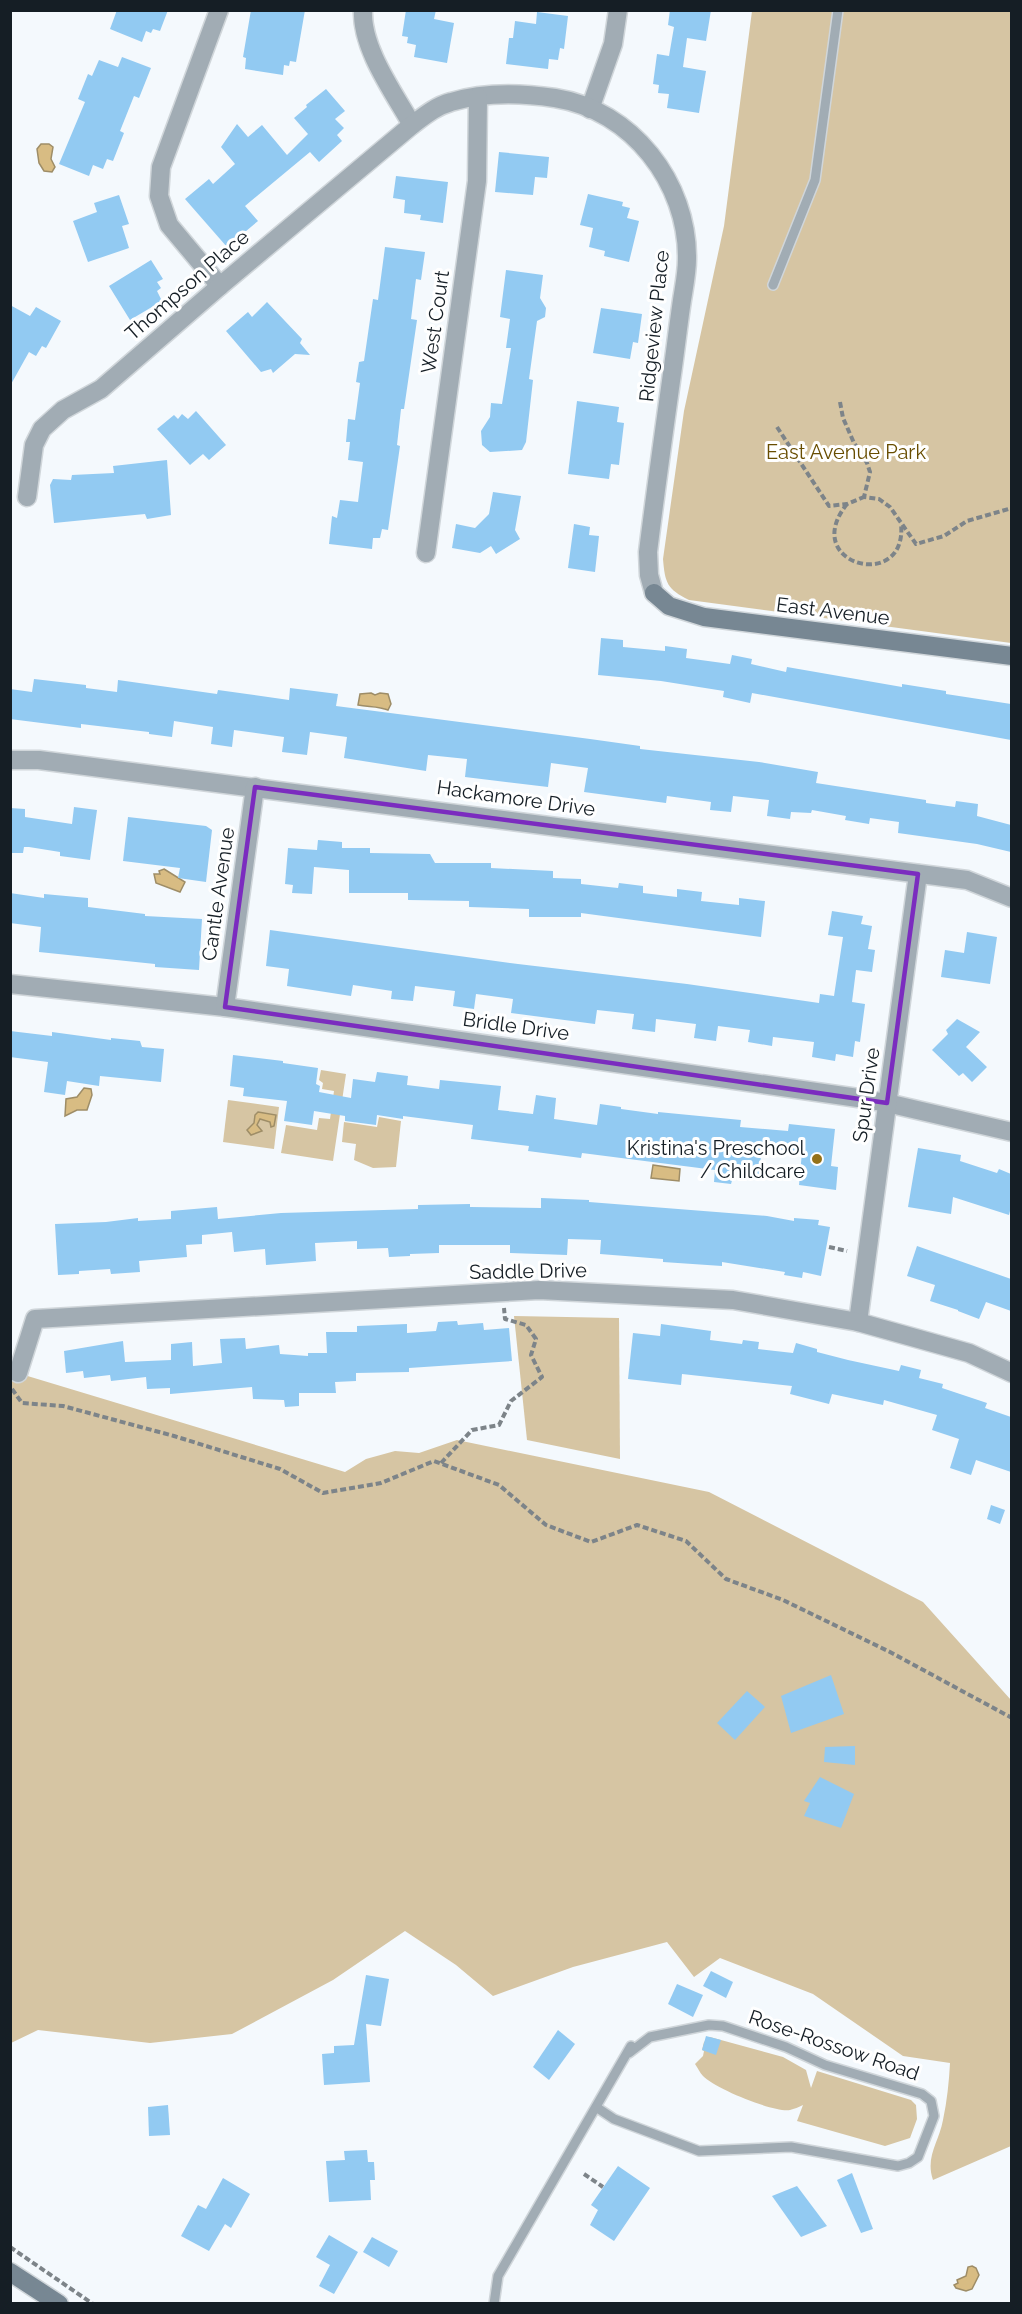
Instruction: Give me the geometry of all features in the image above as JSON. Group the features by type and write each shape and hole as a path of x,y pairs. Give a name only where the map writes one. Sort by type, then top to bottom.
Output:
{"street":[{"path":"219,10 161,167 159,196 169,225 220,286"},
{"path":"363,10 362,25 382,74 412,125"},
{"path":"590,109 613,44 618,10"},
{"name":"Ridgeview Place","path":"412,125 430,111 450,102 477,97 534,95 562,99 590,109 632,135 649,152 673,188 681,209 687,268 648,552 649,575 654,593"},
{"name":"West Court","path":"426,553 477,180 477,97"},
{"name":"Thompson Place","path":"27,497 34,444 42,429 63,411 101,389 412,125"},
{"name":"East Avenue","path":"654,593 669,606 704,617 1011,656"},
{"name":"Hackamore Drive","path":"10,760 39,760 255,787 967,880 1011,898"},
{"name":"Cantle Avenue","path":"225,1007 255,787"},
{"name":"Spur Drive","path":"858,1322 918,874"},
{"name":"Bridle Drive","path":"10,984 225,1007 887,1102 1011,1132"},
{"name":"Saddle Drive","path":"14,1380 35,1318 539,1290 733,1300 858,1322 969,1353 1011,1373"},
{"path":"10,2272 59,2304"}],"lane":[{"path":"773,285 815,180 838,10"},
{"name":"Rose-Rossow Road","path":"494,2304 498,2276 631,2046 629,2053 650,2037 709,2025 723,2026 786,2047 825,2065 922,2094 931,2101 934,2116 918,2157 898,2166 791,2146 699,2151 614,2119 596,2107"}],"path":[{"path":"840,402 843,418 854,444 867,463 870,472 864,497"},
{"path":"777,427 829,506 847,504 864,497 879,499 890,507 916,544 944,536 967,522 1011,508"},
{"path":"847,504 838,515 835,541 840,552 851,561 864,565 875,565 886,561 895,553 900,543 901,523"},
{"path":"829,1247 847,1251"},
{"path":"441,1463 472,1430 499,1425 511,1401 542,1377 531,1355 536,1339 526,1325 505,1319 504,1307"},
{"path":"14,1380 22,1404 63,1406 174,1436 280,1469 323,1492 381,1483 434,1461 499,1485 546,1525 591,1542 636,1525 686,1541 726,1580 783,1600 890,1652 1011,1718"},
{"path":"584,2174 603,2187"},
{"path":"10,2247 93,2304"}],"highlighted area":[{"path":"255,787 918,874 887,1103 225,1007"}],"green space":[{"name":"East Avenue Park","path":"752,11 1011,11 1011,643 689,600 672,589 666,580 663,559 684,411 724,226"},
{"path":"321,1070 346,1074 333,1161 281,1153 286,1125 317,1130 319,1118 330,1119 334,1091 322,1089 323,1083 319,1080"},
{"path":"228,1100 279,1107 274,1149 223,1142"},
{"path":"379,1117 401,1121 396,1167 373,1168 354,1160 356,1144 342,1142 344,1122 377,1127"},
{"path":"514,1316 619,1318 620,1459 527,1440"},
{"path":"11,1371 345,1472 366,1459 395,1451 419,1453 457,1440 709,1492 923,1602 1011,1700 1011,2146 933,2180 932,2157 944,2113 950,2063 903,2056 813,1994 720,1958 694,1977 667,1942 573,1967 493,1996 456,1965 405,1931 333,1980 232,2034 150,2043 38,2030 11,2043"},
{"path":"710,2037 783,2057 806,2070 811,2088 817,2071 911,2100 916,2105 917,2119 910,2138 885,2146 797,2121 803,2105 790,2110 771,2108 719,2087 703,2076 695,2064 703,2056 704,2042"}],"shaded area":[{"path":"41,144 49,144 53,147 51,159 55,167 52,172 44,171 39,163 37,149"},
{"path":"360,694 388,694 391,704 388,710 358,705"},
{"path":"164,869 185,882 180,892 156,883 154,874 160,874 159,871"},
{"path":"84,1088 91,1089 92,1095 87,1110 77,1110 65,1116 66,1099 77,1097"},
{"path":"258,1112 276,1115 274,1126 271,1127 270,1122 260,1119 257,1125 262,1131 251,1135 247,1130 254,1123"},
{"path":"653,1165 680,1169 679,1181 651,1178"},
{"path":"968,2267 976,2268 979,2275 972,2289 966,2291 956,2288 954,2285 958,2283 957,2280 966,2276"}],"building":[{"path":"117,10 168,10 160,31 153,29 151,33 146,31 142,42 110,29"},
{"path":"251,10 305,10 296,62 290,61 289,66 284,65 283,75 245,69 246,58 243,57"},
{"path":"406,10 436,10 434,19 454,23 447,63 414,57 416,45 407,43 408,37 402,36"},
{"path":"670,10 711,10 706,41 687,38 683,67 706,71 699,113 667,108 669,94 658,93 659,85 653,84 657,54 669,56 674,27 668,25"},
{"path":"537,12 568,16 564,49 560,48 558,60 549,59 548,69 506,64 509,38 513,38 515,21 536,24"},
{"path":"122,57 151,68 139,98 134,96 120,131 124,133 113,161 107,159 103,169 93,165 89,176 59,164 85,102 78,99 88,74 92,76 99,60 118,67"},
{"path":"326,89 345,111 335,119 344,128 337,135 342,141 319,162 310,152 245,206 258,221 227,247 185,199 209,179 213,184 235,164 221,147 237,124 248,137 262,125 287,155 308,134 294,118"},
{"path":"499,152 549,157 547,178 535,177 533,195 495,192"},
{"path":"396,176 448,182 443,223 420,220 421,215 404,213 405,200 393,198"},
{"path":"588,194 623,202 622,206 630,208 627,218 639,221 629,262 604,256 605,251 589,247 593,228 580,225"},
{"path":"119,195 129,224 122,226 129,248 88,262 73,221 97,212 94,203"},
{"path":"385,247 425,252 421,280 416,279 411,319 417,320 404,409 401,409 397,445 400,446 388,530 382,529 380,538 373,538 372,549 329,544 332,516 337,518 340,500 358,502 363,462 348,460 350,442 346,442 348,419 355,420 360,383 356,382 359,362 364,361 373,299 378,300"},
{"path":"151,260 163,279 157,282 161,288 157,291 162,301 130,320 109,286"},
{"path":"506,270 543,275 540,298 546,308 545,317 537,321 529,379 533,380 526,442 522,450 490,452 482,445 481,431 490,417 491,403 502,404 511,348 506,348 510,319 500,317"},
{"path":"267,302 302,339 300,343 310,355 295,354 273,373 271,369 261,372 226,331 248,312 252,317"},
{"path":"10,305 30,316 36,307 61,321 46,348 42,346 36,356 29,352 10,386"},
{"path":"601,308 642,314 638,343 633,342 630,359 593,353"},
{"path":"577,401 619,407 617,422 624,423 619,465 611,464 609,479 568,474"},
{"path":"196,411 226,445 209,460 203,454 190,465 157,429 174,415 178,419 182,414 188,419"},
{"path":"167,460 171,515 147,519 145,514 54,523 50,485 53,479 71,480 72,475 114,473 113,466"},
{"path":"493,492 521,496 515,530 520,539 496,554 491,546 480,553 452,548 456,524 475,528 489,514"},
{"path":"574,524 590,527 589,535 599,536 595,572 568,568"},
{"path":"601,638 623,640 623,647 665,651 665,646 687,649 686,658 730,664 732,655 752,659 751,664 786,672 787,667 902,687 902,684 946,691 946,694 1011,704 1011,740 752,693 750,703 723,697 724,691 661,681 598,675"},
{"path":"34,679 86,685 86,688 117,692 118,680 217,694 218,690 289,700 290,688 338,694 336,706 640,746 640,749 759,762 818,772 816,783 926,800 926,803 955,807 956,801 978,804 977,816 1011,825 1011,852 977,844 898,833 899,822 870,818 869,824 845,820 846,816 812,810 811,813 791,812 790,819 767,816 769,800 733,796 731,812 710,810 711,802 667,796 666,803 584,792 588,768 551,763 548,787 465,777 467,759 428,755 426,771 344,758 347,737 310,732 307,755 282,752 284,737 234,730 232,747 211,744 213,727 174,721 172,737 81,724 81,728 10,719 10,689 32,692"},
{"path":"74,807 97,810 90,860 60,856 60,852 29,847 24,847 23,853 10,853 10,808 25,809 25,817 72,824"},
{"path":"128,817 206,826 212,830 206,882 178,878 180,868 123,861"},
{"path":"318,840 342,842 342,848 370,848 370,853 430,854 435,863 491,863 491,868 553,871 553,878 581,879 581,884 618,888 619,883 643,886 643,893 677,897 677,889 702,892 701,901 739,905 739,898 765,901 761,937 581,913 581,917 529,917 529,909 469,907 469,901 408,900 408,893 349,893 349,870 314,867 312,894 292,893 293,885 285,884 288,848 317,850"},
{"path":"10,893 44,898 44,894 88,898 88,907 145,914 145,916 202,919 199,970 155,967 155,964 39,952 41,927 10,923"},
{"path":"832,911 863,916 861,924 872,926 868,949 875,950 872,972 856,970 852,1002 865,1004 860,1042 855,1041 853,1057 836,1054 835,1061 812,1057 814,1042 773,1037 772,1046 748,1042 750,1030 718,1026 716,1041 694,1038 696,1024 656,1019 655,1032 632,1029 634,1014 597,1010 595,1024 511,1013 513,999 476,994 474,1009 453,1006 455,991 415,986 413,1001 391,999 392,991 353,985 351,996 287,986 289,969 266,966 270,930 819,1003 820,994 834,996 843,937 828,935"},
{"path":"967,932 997,937 990,984 941,977 945,950 964,953"},
{"path":"957,1019 980,1032 966,1047 987,1067 972,1082 963,1073 959,1076 932,1050 948,1034 946,1030"},
{"path":"10,1031 52,1036 52,1032 111,1040 111,1038 140,1041 142,1047 164,1049 161,1082 100,1076 99,1086 67,1081 65,1095 44,1092 48,1062 10,1057"},
{"path":"233,1055 318,1068 316,1084 320,1086 319,1092 351,1098 353,1079 375,1082 377,1072 408,1076 407,1085 439,1089 440,1080 501,1086 498,1110 533,1114 536,1095 556,1098 554,1119 597,1125 600,1104 658,1114 658,1112 741,1120 740,1127 788,1131 789,1124 835,1129 831,1166 838,1167 836,1190 799,1185 802,1152 762,1147 759,1174 741,1172 740,1178 733,1177 731,1184 714,1182 715,1170 582,1153 581,1158 528,1151 529,1146 471,1139 473,1125 377,1115 376,1125 345,1121 345,1116 314,1111 312,1125 284,1121 287,1101 243,1096 244,1088 230,1086"},
{"path":"918,1148 961,1155 960,1161 997,1173 999,1169 1011,1174 1009,1215 953,1197 951,1214 908,1207"},
{"path":"541,1198 589,1200 589,1202 767,1216 794,1221 794,1218 819,1220 818,1225 830,1227 821,1276 803,1272 802,1278 784,1275 785,1272 722,1262 722,1266 600,1254 601,1240 568,1239 567,1255 510,1253 510,1245 439,1245 439,1253 389,1257 388,1248 357,1249 357,1241 315,1243 316,1261 266,1265 265,1249 234,1252 232,1232 202,1235 202,1244 186,1245 187,1257 139,1261 140,1272 111,1274 110,1269 58,1275 55,1224 138,1218 138,1221 171,1219 171,1211 217,1207 218,1219 281,1213 418,1209 418,1205 470,1204 470,1207 541,1208"},
{"path":"917,1246 1011,1279 1011,1311 986,1302 979,1319 930,1301 935,1285 907,1276"},
{"path":"457,1321 458,1325 483,1323 484,1330 509,1328 512,1361 409,1368 409,1372 356,1373 356,1381 335,1382 336,1393 299,1393 299,1406 285,1407 284,1400 253,1399 252,1387 170,1394 170,1388 147,1389 146,1377 111,1381 110,1375 84,1378 83,1371 66,1373 64,1351 123,1341 125,1362 171,1360 171,1344 192,1342 193,1366 222,1363 220,1339 245,1338 246,1349 279,1345 280,1354 308,1356 308,1353 327,1353 326,1332 357,1332 357,1326 407,1324 407,1333 436,1331 438,1322"},
{"path":"661,1324 711,1331 710,1340 742,1344 743,1340 759,1342 758,1349 793,1353 796,1343 817,1349 817,1352 848,1360 899,1371 901,1365 921,1370 919,1378 943,1384 942,1388 987,1403 985,1408 1011,1417 1011,1472 976,1460 971,1475 950,1468 959,1439 932,1430 937,1415 884,1400 883,1405 832,1394 829,1404 790,1394 792,1386 682,1374 681,1385 628,1379 633,1333 660,1336"},
{"path":"991,1505 1005,1510 1000,1524 987,1519"},
{"path":"831,1675 844,1714 791,1733 781,1696"},
{"path":"747,1691 765,1707 735,1740 717,1723"},
{"path":"855,1746 855,1765 824,1762 825,1747"},
{"path":"820,1777 854,1794 841,1828 804,1816 810,1803 804,1801"},
{"path":"711,1971 733,1982 726,1998 703,1986"},
{"path":"366,1975 389,1979 381,2026 366,2024 370,2082 324,2085 322,2054 334,2053 334,2046 354,2045"},
{"path":"677,1984 703,1995 693,2017 668,2004"},
{"path":"558,2030 575,2044 549,2080 533,2067"},
{"path":"706,2036 721,2040 716,2055 702,2050"},
{"path":"168,2105 170,2135 149,2136 148,2107"},
{"path":"367,2150 368,2162 374,2162 375,2180 370,2180 371,2200 329,2202 326,2161 345,2160 344,2151"},
{"path":"618,2166 650,2188 614,2241 590,2225 598,2210 591,2205"},
{"path":"852,2173 873,2229 861,2233 837,2180"},
{"path":"223,2178 250,2194 231,2228 225,2224 209,2251 181,2236 198,2205 206,2209"},
{"path":"797,2186 827,2226 801,2237 772,2196"},
{"path":"329,2235 358,2252 334,2294 319,2286 330,2265 316,2257"},
{"path":"372,2237 398,2251 389,2267 363,2252"}],"place":[{"name":"Kristina's Preschool / Childcare","path":"817,1159"}]}
